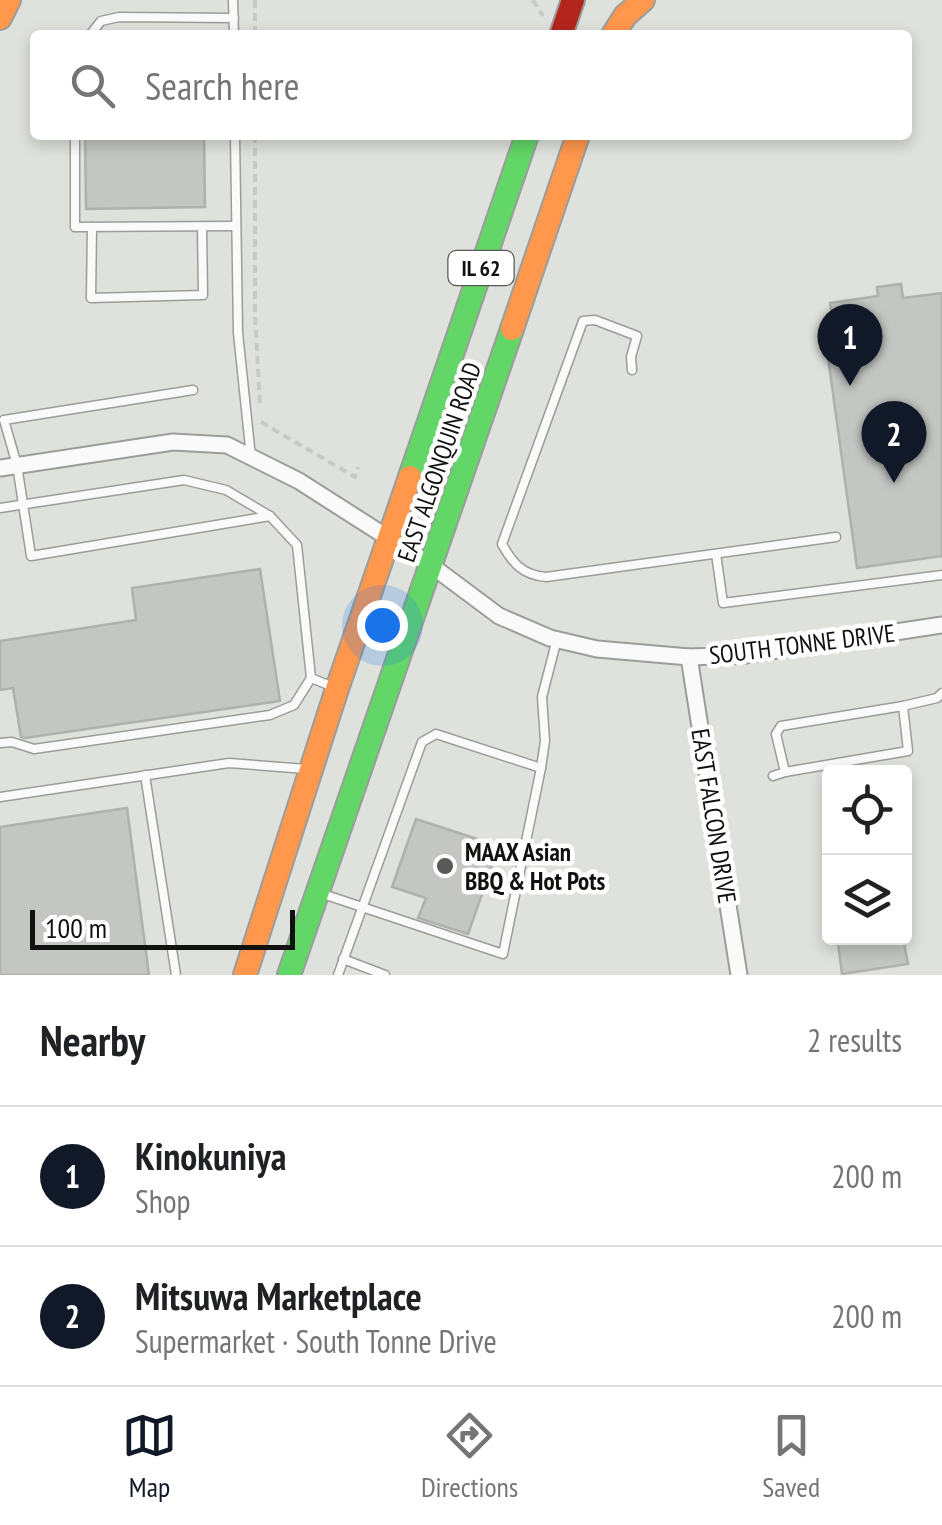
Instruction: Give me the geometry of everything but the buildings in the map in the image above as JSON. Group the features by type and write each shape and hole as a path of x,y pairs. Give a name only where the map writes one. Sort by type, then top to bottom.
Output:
{"main road":[{"path":"0,18 9,0"},
{"path":"549,0 554,8 554,30"},
{"path":"555,30 573,0"},
{"path":"613,30 622,0"},
{"path":"615,30 643,0"},
{"name":"EAST ALGONQUIN ROAD","path":"245,975 525,140"},
{"name":"EAST ALGONQUIN ROAD","path":"289,975 576,140"}],"street":[{"name":"SOUTH TONNE DRIVE","path":"8,466 173,442 227,445 299,481 432,566 498,616 597,650 689,657 745,654 942,626"},
{"name":"EAST FALCON DRIVE","path":"689,657 738,975"}],"lane":[{"path":"233,0 234,30"},
{"path":"94,30 100,22 118,17 234,18"},
{"path":"75,140 75,227 236,226"},
{"path":"235,140 238,333 257,460"},
{"path":"92,227 91,298 203,296 202,227"},
{"path":"632,370 631,357 638,336 594,320 583,320 502,544 513,564 531,576 546,577 836,537"},
{"path":"193,390 4,420 8,466 22,504 31,556 270,516"},
{"path":"0,508 184,480 226,490 270,516 297,545 310,678 294,705 270,715 34,750 12,742 0,743"},
{"path":"716,554 724,603 942,575"},
{"path":"318,893 503,954 541,768 542,697 557,639"},
{"path":"310,678 338,689"},
{"path":"784,772 776,734 780,726 903,706 938,698 942,692"},
{"path":"773,776 908,751 903,706"},
{"path":"338,975 422,742 436,734 541,768"},
{"path":"0,797 228,763 311,770"},
{"path":"146,776 176,975"},
{"path":"343,959 384,975"}],"path":[{"path":"254,0 255,30"},
{"path":"534,0 553,30"},
{"path":"255,140 261,422 257,460"},
{"path":"261,422 354,477 358,467"}],"traffic: fast":[{"path":"410,477 525,140"},
{"path":"289,975 512,329"}],"traffic: slow":[{"path":"0,18 9,0"},
{"path":"616,30 643,0"},
{"path":"512,329 576,140"},
{"path":"245,975 410,477"}],"traffic: jam":[{"path":"563,30 573,0"}],"place":[{"name":"Kinokuniya","path":"850,386"},
{"name":"Mitsuwa Marketplace","path":"894,483"},
{"name":"MAAX Asian BBQ & Hot Pots","path":"445,866"}]}
